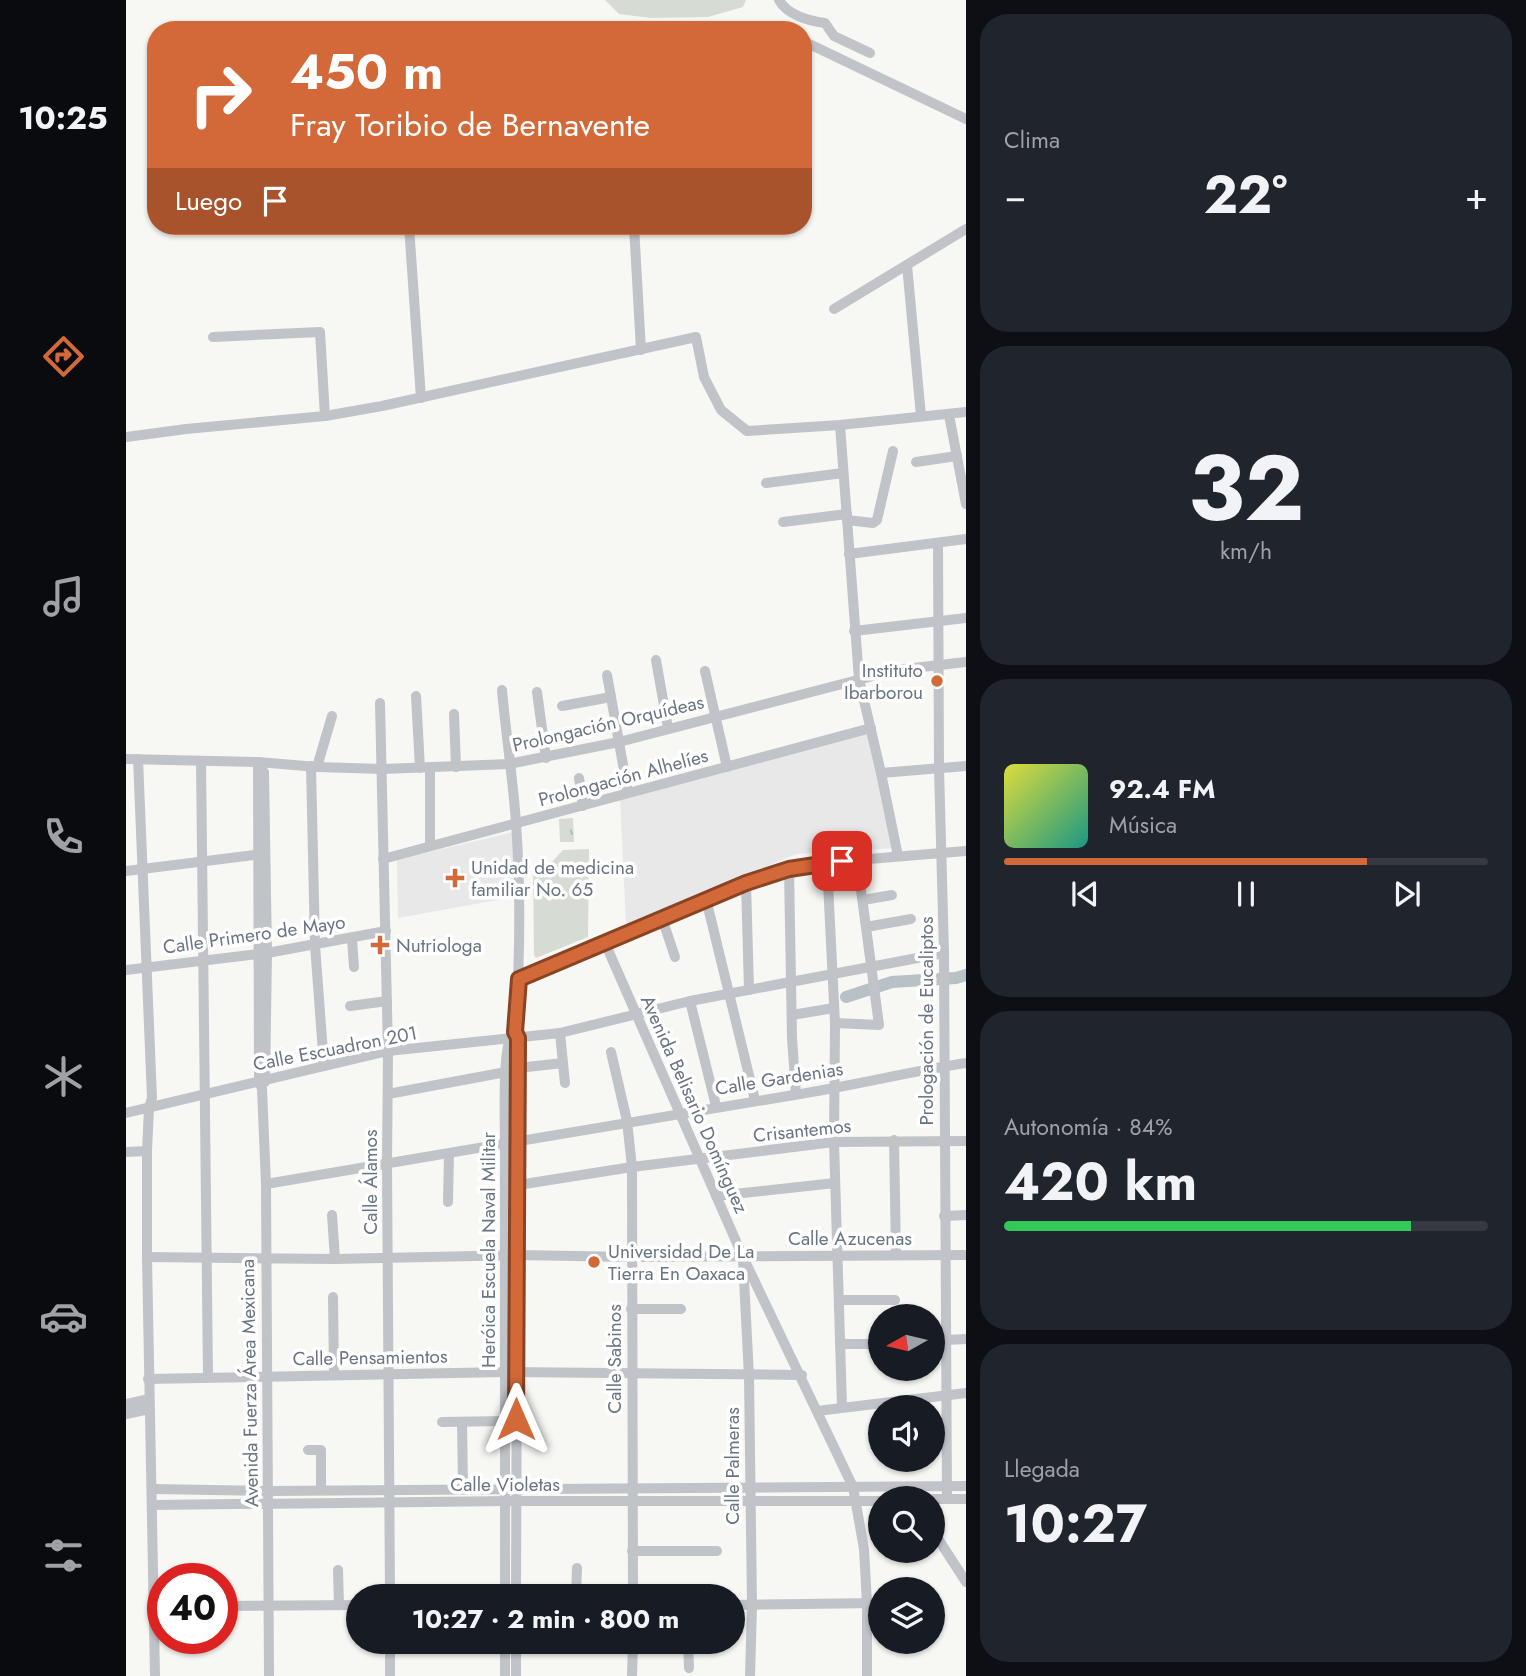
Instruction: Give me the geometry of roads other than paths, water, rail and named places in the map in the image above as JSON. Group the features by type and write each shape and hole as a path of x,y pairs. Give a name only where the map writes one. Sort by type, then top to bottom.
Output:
{"street":[{"path":"779,0 782,6 800,21"},
{"path":"812,25 825,23 834,36 870,53"},
{"path":"812,45 966,119"},
{"path":"834,309 966,229"},
{"path":"410,235 421,398"},
{"path":"634,235 640,350"},
{"path":"906,265 920,416"},
{"path":"214,337 320,332 325,416"},
{"path":"126,437 325,416 421,398 696,337 704,377 721,410 747,431 966,412"},
{"path":"949,415 966,504"},
{"path":"839,425 859,679 898,856"},
{"path":"783,522 847,517 873,523 877,520 893,451"},
{"path":"916,462 957,456"},
{"path":"766,483 843,473"},
{"path":"849,554 966,539"},
{"name":"Prologación de Eucaliptos","path":"938,543 939,768 944,953 947,1499"},
{"path":"854,631 966,618"},
{"path":"656,660 668,728"},
{"name":"Prolongación Orquídeas","path":"126,759 261,762 383,769 509,764 619,741 896,670 966,662"},
{"path":"705,671 727,767"},
{"path":"607,675 628,793"},
{"name":"Heróica Escuela Naval Militar","path":"502,690 516,824 519,979 514,1036 506,1072 505,1145 517,1372 506,1584"},
{"path":"537,692 546,758"},
{"path":"416,696 425,768 430,846"},
{"path":"562,706 611,697"},
{"name":"Calle Álamos","path":"380,703 388,1051 390,1584"},
{"path":"454,714 456,767"},
{"path":"324,1066 315,945 314,767 332,716"},
{"name":"Prolongación Alhelíes","path":"383,859 871,728"},
{"path":"138,759 152,1088 147,1151 146,1257 155,1563"},
{"path":"201,761 208,1377"},
{"name":"Avenida Fuerza Área Mexicana","path":"261,762 269,1676"},
{"path":"881,773 966,766"},
{"path":"579,778 583,806"},
{"path":"126,804 139,803"},
{"path":"519,979 706,899 789,869 827,863 966,851"},
{"path":"126,871 262,854"},
{"path":"835,1023 879,1025 857,860"},
{"path":"827,863 835,1023 834,1142 842,1406"},
{"path":"789,869 796,1094"},
{"path":"746,883 749,990"},
{"path":"863,900 892,895"},
{"path":"706,899 755,1101"},
{"path":"662,918 675,957"},
{"path":"866,926 911,919"},
{"name":"Calle Primero de Mayo","path":"126,970 263,953 386,931"},
{"path":"352,939 354,967"},
{"name":"Avenida Belisario Domínguez","path":"605,943 743,1256 802,1375 853,1487 864,1549 867,1676"},
{"name":"Calle Escuadron 201","path":"126,1113 263,1083 388,1051 560,1033 690,1001 944,953"},
{"path":"350,1006 387,1001"},
{"path":"690,1001 716,1106"},
{"path":"792,1016 834,1008"},
{"path":"560,1033 565,1083"},
{"name":"Heróica Escuela Naval Militar","path":"514,1036 517,1068 518,1185 505,1372 515,1584"},
{"name":"Calle Sabinos","path":"611,1052 627,1121 632,1167 633,1584"},
{"path":"517,1068 563,1063"},
{"name":"Calle Gardenias","path":"266,1184 517,1143 627,1121 966,1063"},
{"path":"388,1094 506,1072"},
{"path":"894,1140 895,1255"},
{"name":"Crisantemos","path":"518,1185 632,1167 834,1142 966,1141"},
{"path":"126,1152 147,1151"},
{"path":"448,1202 449,1154"},
{"path":"716,1196 835,1184"},
{"path":"332,1215 335,1259"},
{"path":"944,1216 966,1215"},
{"name":"Calle Azucenas","path":"146,1257 335,1259 512,1255 631,1258 837,1254 966,1255"},
{"name":"Calle Palmeras","path":"743,1256 749,1376 748,1487 752,1605 750,1676"},
{"path":"333,1297 334,1374"},
{"path":"839,1300 895,1300"},
{"path":"631,1309 681,1309"},
{"path":"947,1340 966,1339"},
{"path":"840,1344 868,1344"},
{"name":"Calle Pensamientos","path":"148,1379 505,1372 802,1375"},
{"path":"945,1395 966,1393"},
{"path":"817,1411 868,1403"},
{"path":"126,1404 149,1404"},
{"path":"126,1414 149,1404"},
{"path":"442,1422 506,1421"},
{"path":"462,1422 463,1488"},
{"path":"308,1450 321,1450 321,1490"},
{"name":"Calle Violetas","path":"152,1505 391,1503 632,1487 966,1486"},
{"name":"Calle Violetas","path":"153,1489 268,1491 463,1488 511,1495 633,1502 868,1502"},
{"path":"947,1499 966,1499"},
{"path":"945,1550 966,1582"},
{"path":"632,1551 717,1551"},
{"path":"576,1568 576,1584"},
{"path":"338,1570 339,1605"},
{"path":"745,1605 867,1603"},
{"path":"238,1606 346,1605"},
{"path":"155,1676 156,1654"},
{"path":"390,1654 390,1676"},
{"path":"505,1654 505,1676"},
{"path":"516,1654 516,1676"},
{"path":"632,1676 633,1654"},
{"path":"688,1654 689,1668"}],"waterway":[{"path":"846,997 892,982 966,975"}],"place":[{"name":"Instituto Ibarborou","path":"937,681"},
{"name":"Unidad de medicina familiar No. 65","path":"455,878"},
{"name":"Nutriologa","path":"380,945"},
{"name":"Universidad De La Tierra En Oaxaca","path":"594,1262"}]}
